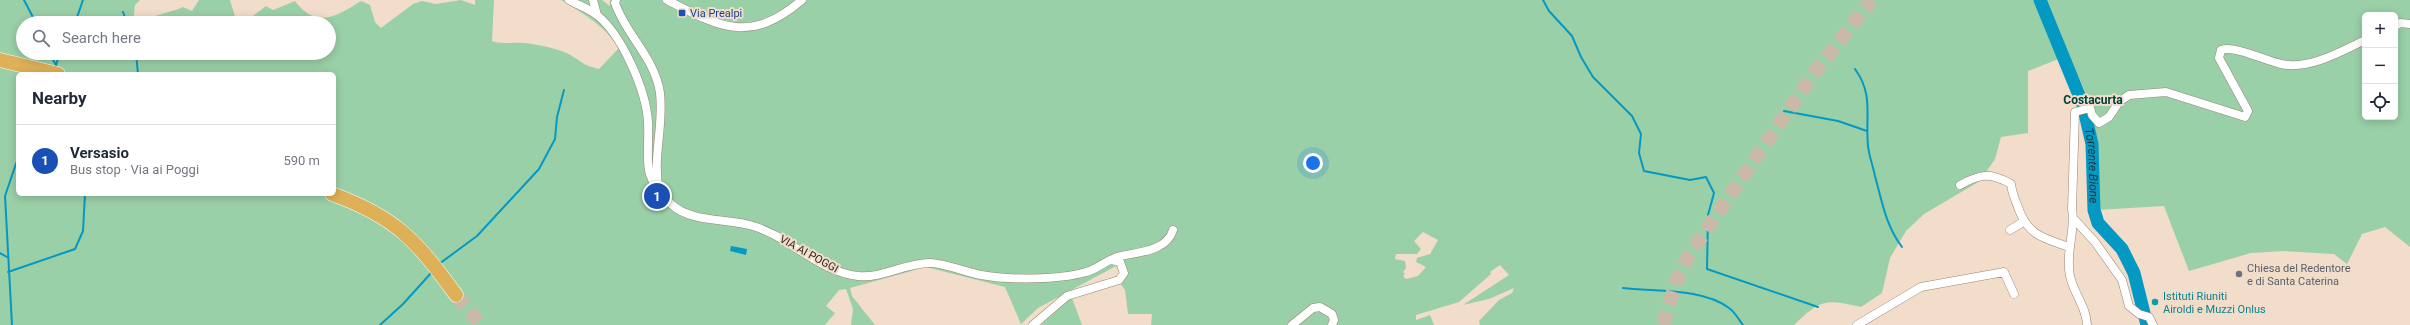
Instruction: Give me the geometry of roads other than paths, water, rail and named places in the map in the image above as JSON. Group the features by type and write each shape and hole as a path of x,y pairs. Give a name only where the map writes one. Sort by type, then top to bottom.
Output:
{"highway":[{"path":"0,60 50,72"},
{"path":"336,196 382,216 400,228 424,252 456,296"}],"street":[{"name":"VIA AI POGGI","path":"569,0 596,15 613,32 637,78 648,120 647,166 651,183 673,206 692,215 752,225 771,233 837,271 861,277 930,263 982,275 1009,278 1065,276 1086,272 1112,260 1114,257 1134,255 1160,246 1171,238 1173,230"},
{"path":"592,0 596,15"},
{"path":"616,0 615,3 620,18 651,64 660,92 660,140 655,173 659,190"},
{"path":"667,0 712,23 736,28 765,24 802,0"},
{"path":"2398,24 2410,24"},
{"path":"2087,325 2070,276 2069,247 2074,219 2073,121 2075,112 2090,108 2092,115 2099,123 2109,117 2119,102 2130,95 2166,92 2245,117 2248,111 2220,58 2222,50 2254,56 2282,65 2307,64 2332,56 2362,41"},
{"path":"1960,185 1977,175 1999,177 2011,184 2013,196 2024,222 2030,231 2069,247"},
{"path":"2074,219 2095,242 2122,280 2129,306 2138,314 2148,316 2153,325"},
{"path":"2010,230 2024,222"},
{"path":"1033,325 1067,296 1119,280 1124,273 1120,262 1112,260"},
{"path":"1857,325 1921,287 2004,272 2014,294"},
{"path":"1292,325 1313,308 1320,307 1332,314 1334,320 1332,325"}],"water":[{"path":"731,246 747,249 746,255 730,251"}],"waterway":[{"path":"24,0 32,16"},
{"path":"77,16 83,0"},
{"path":"1543,0 1549,11 1572,36 1581,57 1593,77 1632,116 1641,134 1639,153 1644,171 1690,180 1706,177 1714,193 1708,215 1707,269 1818,307"},
{"name":"Torrente Bione","path":"2040,0 2083,105 2092,144 2094,210 2098,223 2122,249 2134,273 2147,325"},
{"path":"123,12 124,16"},
{"path":"53,60 56,65 55,68"},
{"path":"56,65 58,60"},
{"path":"137,60 138,72"},
{"path":"1855,69 1865,88 1867,97 1868,146 1880,195 1888,222 1902,247"},
{"path":"439,264 477,236 539,169 555,139 557,117 564,90"},
{"path":"1784,111 1838,121 1867,131"},
{"path":"12,325 5,196 16,164"},
{"path":"8,272 75,249 83,231 85,196"},
{"path":"0,253 7,257"},
{"path":"380,325 403,304 432,272"},
{"path":"1623,288 1678,292 1706,297 1729,308 1743,325"}],"tunnel":[{"path":"1663,325 1677,279 1689,255 1814,73 1872,0"},
{"path":"456,295 481,325"}],"place":[{"name":"Via Prealpi","path":"682,13"},
{"name":"Versasio","path":"657,196"},
{"name":"Chiesa del Redentore e di Santa Caterina","path":"2239,274"},
{"name":"Istituti Riuniti Airoldi e Muzzi Onlus","path":"2155,302"}],"district":[{"name":"Costacurta","path":"2093,100"}]}
